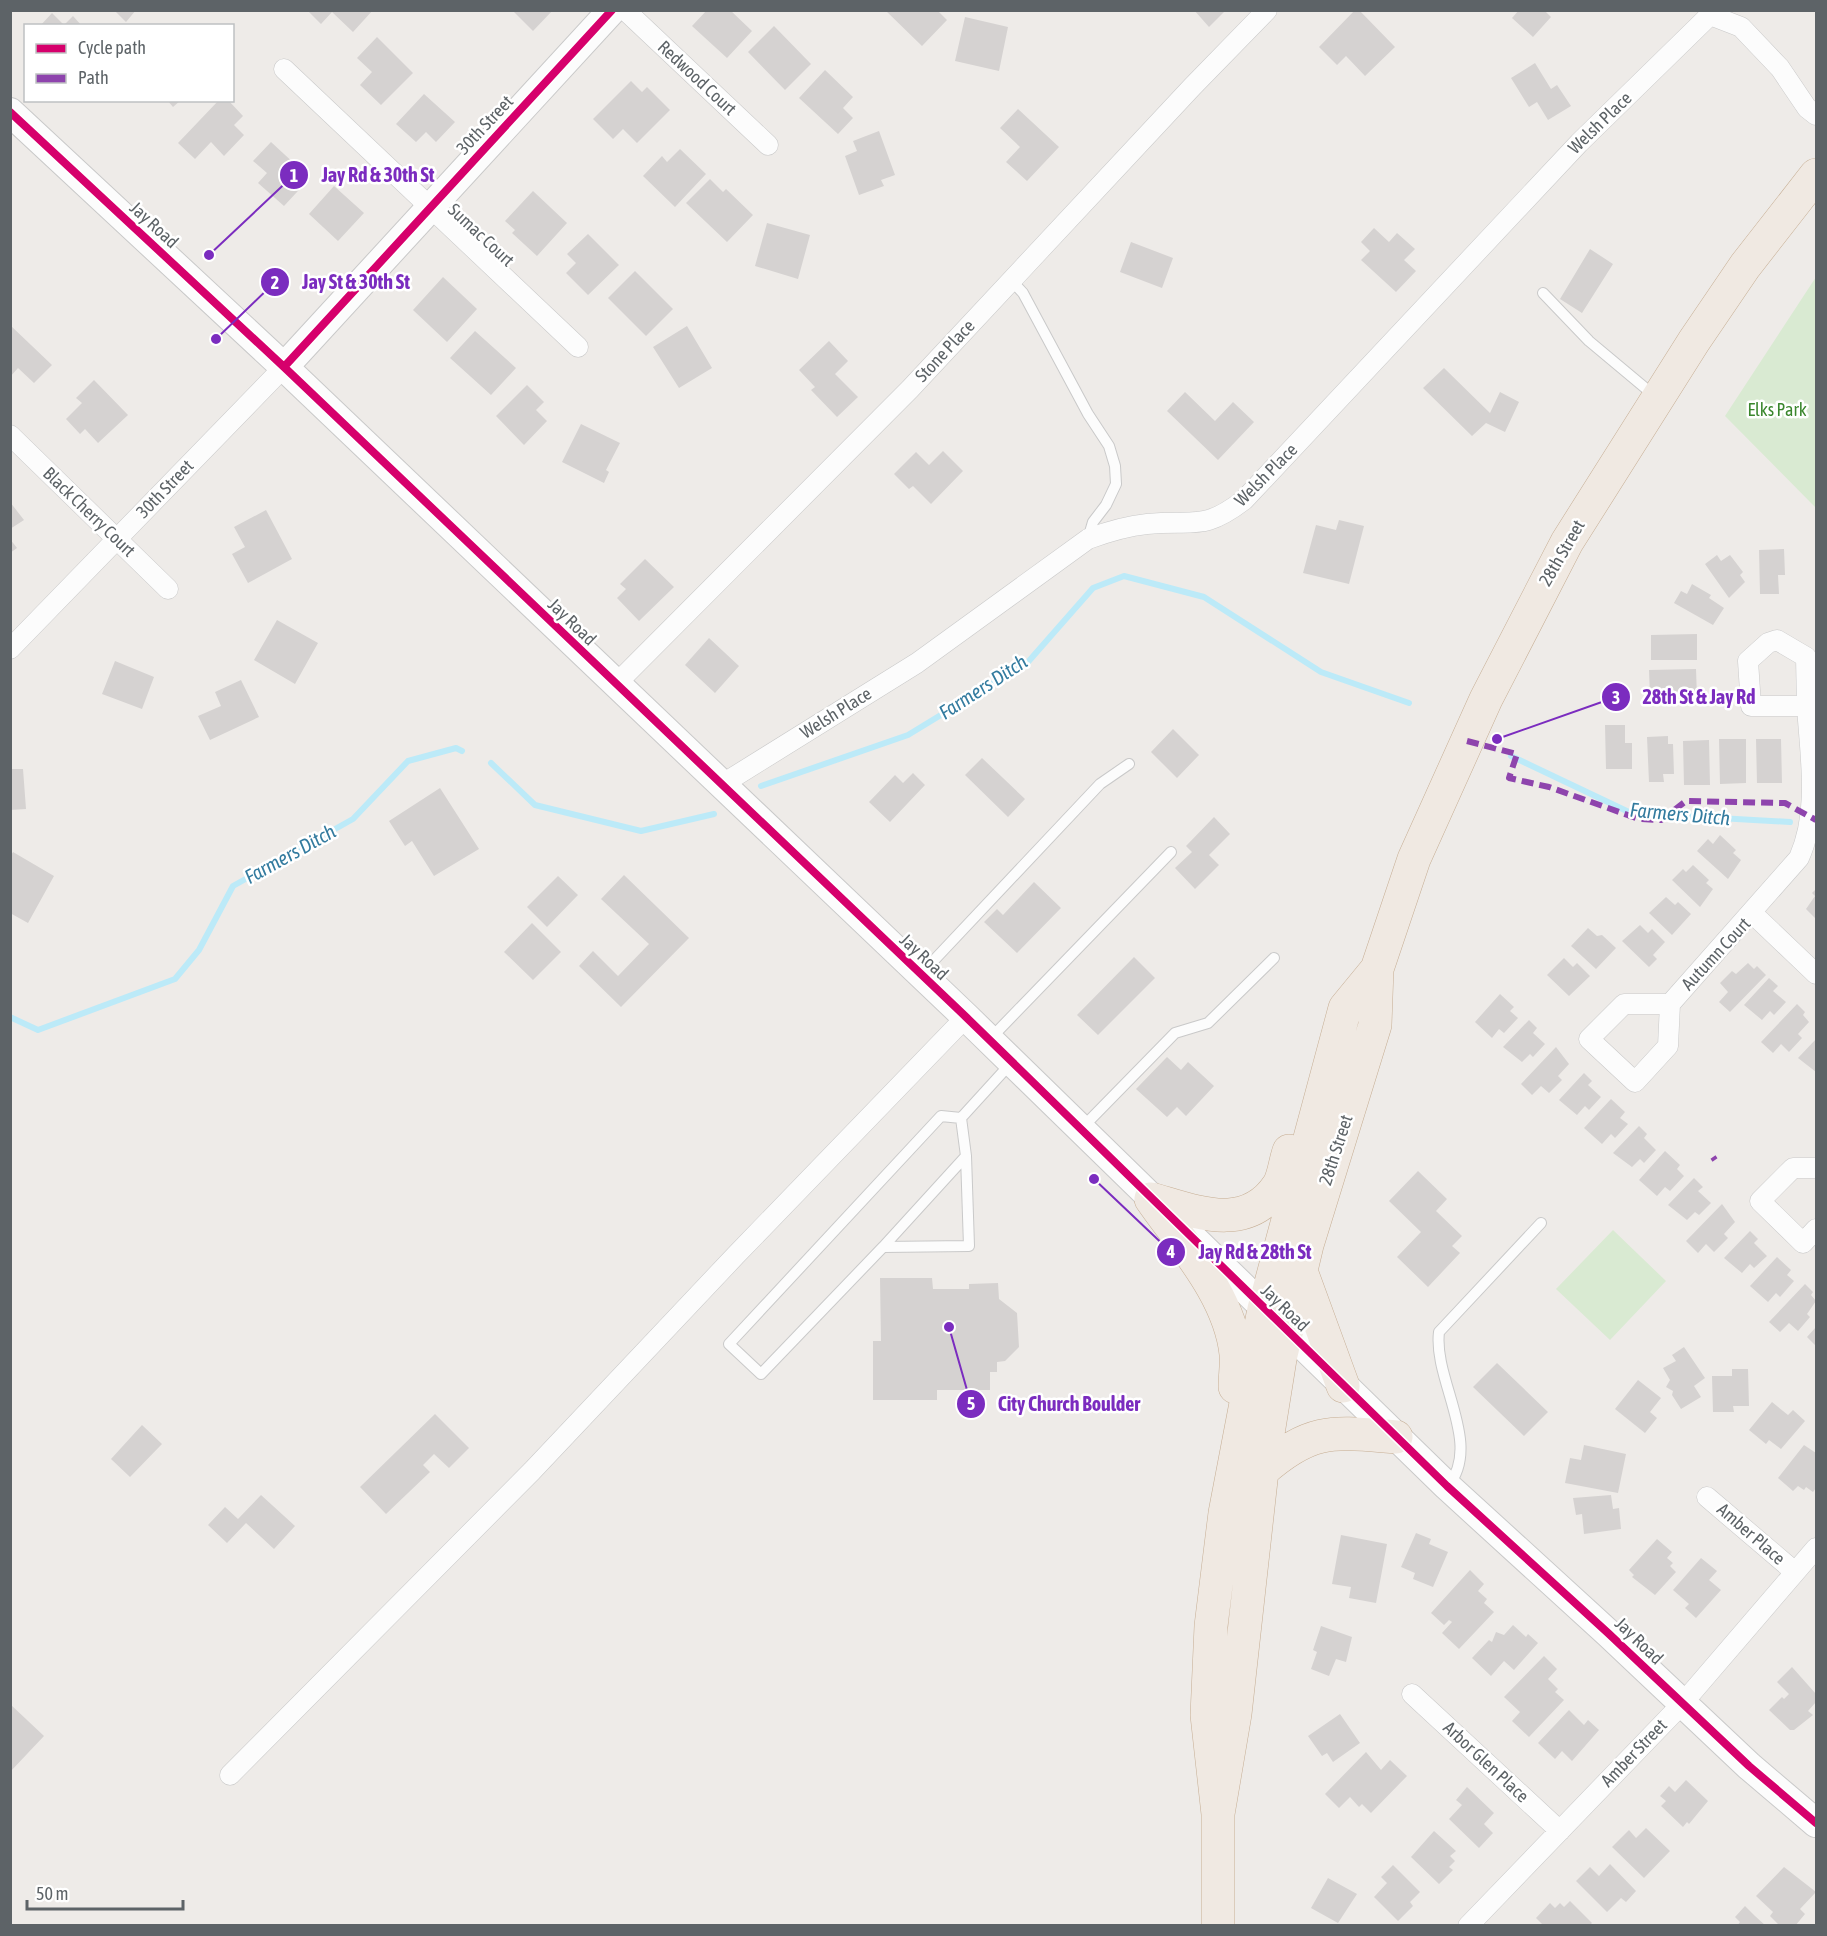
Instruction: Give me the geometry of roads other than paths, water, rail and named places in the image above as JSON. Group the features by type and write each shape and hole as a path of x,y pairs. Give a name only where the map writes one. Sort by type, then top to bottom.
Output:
{"highway":[{"name":"28th Street","path":"1275,1319 1301,1271 1316,1211 1375,1024 1377,969 1414,859 1446,784 1516,638 1567,542 1656,397 1745,266 1816,175"},
{"name":"28th Street","path":"1275,1319 1345,1008 1377,969"},
{"path":"1151,1198 1214,1216 1252,1210 1263,1202 1278,1186 1320,1047 1345,1008"},
{"path":"1151,1198 1212,1288 1228,1322 1236,1353 1235,1454 1210,1637 1207,1715 1218,1814 1218,1926"},
{"path":"1301,1271 1317,1322 1343,1386"},
{"path":"1235,1454 1275,1319"},
{"path":"1218,1814 1235,1714 1262,1471 1275,1319"},
{"path":"1262,1471 1284,1452 1320,1435 1339,1432 1396,1437"}],"street":[{"name":"30th Street","path":"10,649 284,367 612,10"},
{"name":"Redwood Court","path":"625,10 768,145"},
{"name":"Stone Place","path":"615,685 910,389 1191,87 1267,10"},
{"path":"1709,13 1741,27 1780,68 1807,108 1816,115"},
{"name":"Welsh Place","path":"721,785 917,663 1088,539 1111,531 1147,524 1201,524 1224,516 1244,500 1579,143 1709,13"},
{"name":"Sumac Court","path":"285,69 578,347"},
{"name":"Jay Road","path":"10,112 284,367 615,685 966,1017 1447,1486 1749,1766 1816,1823"},
{"name":"Black Cherry Court","path":"10,435 168,589"},
{"path":"1752,913 1799,858 1809,836 1812,812 1807,706"},
{"name":"Autumn Court","path":"1670,1004 1624,1004 1589,1039 1635,1082 1668,1047 1670,1004 1752,913 1816,974"},
{"path":"230,1775 532,1471 735,1256 966,1017"},
{"path":"1816,1168 1792,1168 1760,1201 1803,1243 1816,1229"},
{"name":"Amber Place","path":"1707,1497 1795,1572"},
{"name":"Amber Street","path":"1468,1926 1682,1704 1816,1548"},
{"name":"Arbor Glen Place","path":"1412,1694 1560,1831"}],"lane":[{"path":"1011,280 1023,293 1088,414 1109,446 1115,466 1116,484 1106,505 1093,522 1088,539"},
{"path":"1543,293 1589,341 1656,397"},
{"path":"921,974 1100,784 1129,764"},
{"path":"989,1040 1171,852"},
{"path":"1080,1129 1175,1033 1208,1023 1274,958"},
{"path":"961,1118 1013,1062"},
{"path":"961,1118 941,1116 729,1344 761,1374 883,1247 966,1156"},
{"path":"883,1247 969,1246 966,1156 961,1118"},
{"path":"1447,1486 1458,1474 1461,1450 1439,1355 1439,1332 1541,1223"}],"waterway":[{"name":"Farmers Ditch","path":"761,786 908,735 1028,662 1093,588 1124,576 1204,597 1321,672 1409,703"},
{"name":"Farmers Ditch","path":"10,1017 38,1030 175,979 199,950 233,886 353,819 408,761 456,748 462,751"},
{"name":"Farmers Ditch","path":"1511,756 1631,813 1790,822"},
{"name":"Farmers Ditch","path":"491,763 535,805 641,831 714,814"}],"place":[{"name":"Jay Rd & 30th St","path":"209,255"},
{"name":"Jay St & 30th St","path":"216,339"},
{"name":"28th St & Jay Rd","path":"1497,739"},
{"name":"Jay Rd & 28th St","path":"1094,1179"},
{"name":"City Church Boulder","path":"949,1327"}],"park label":[{"name":"Elks Park","path":"1777,410"}]}
